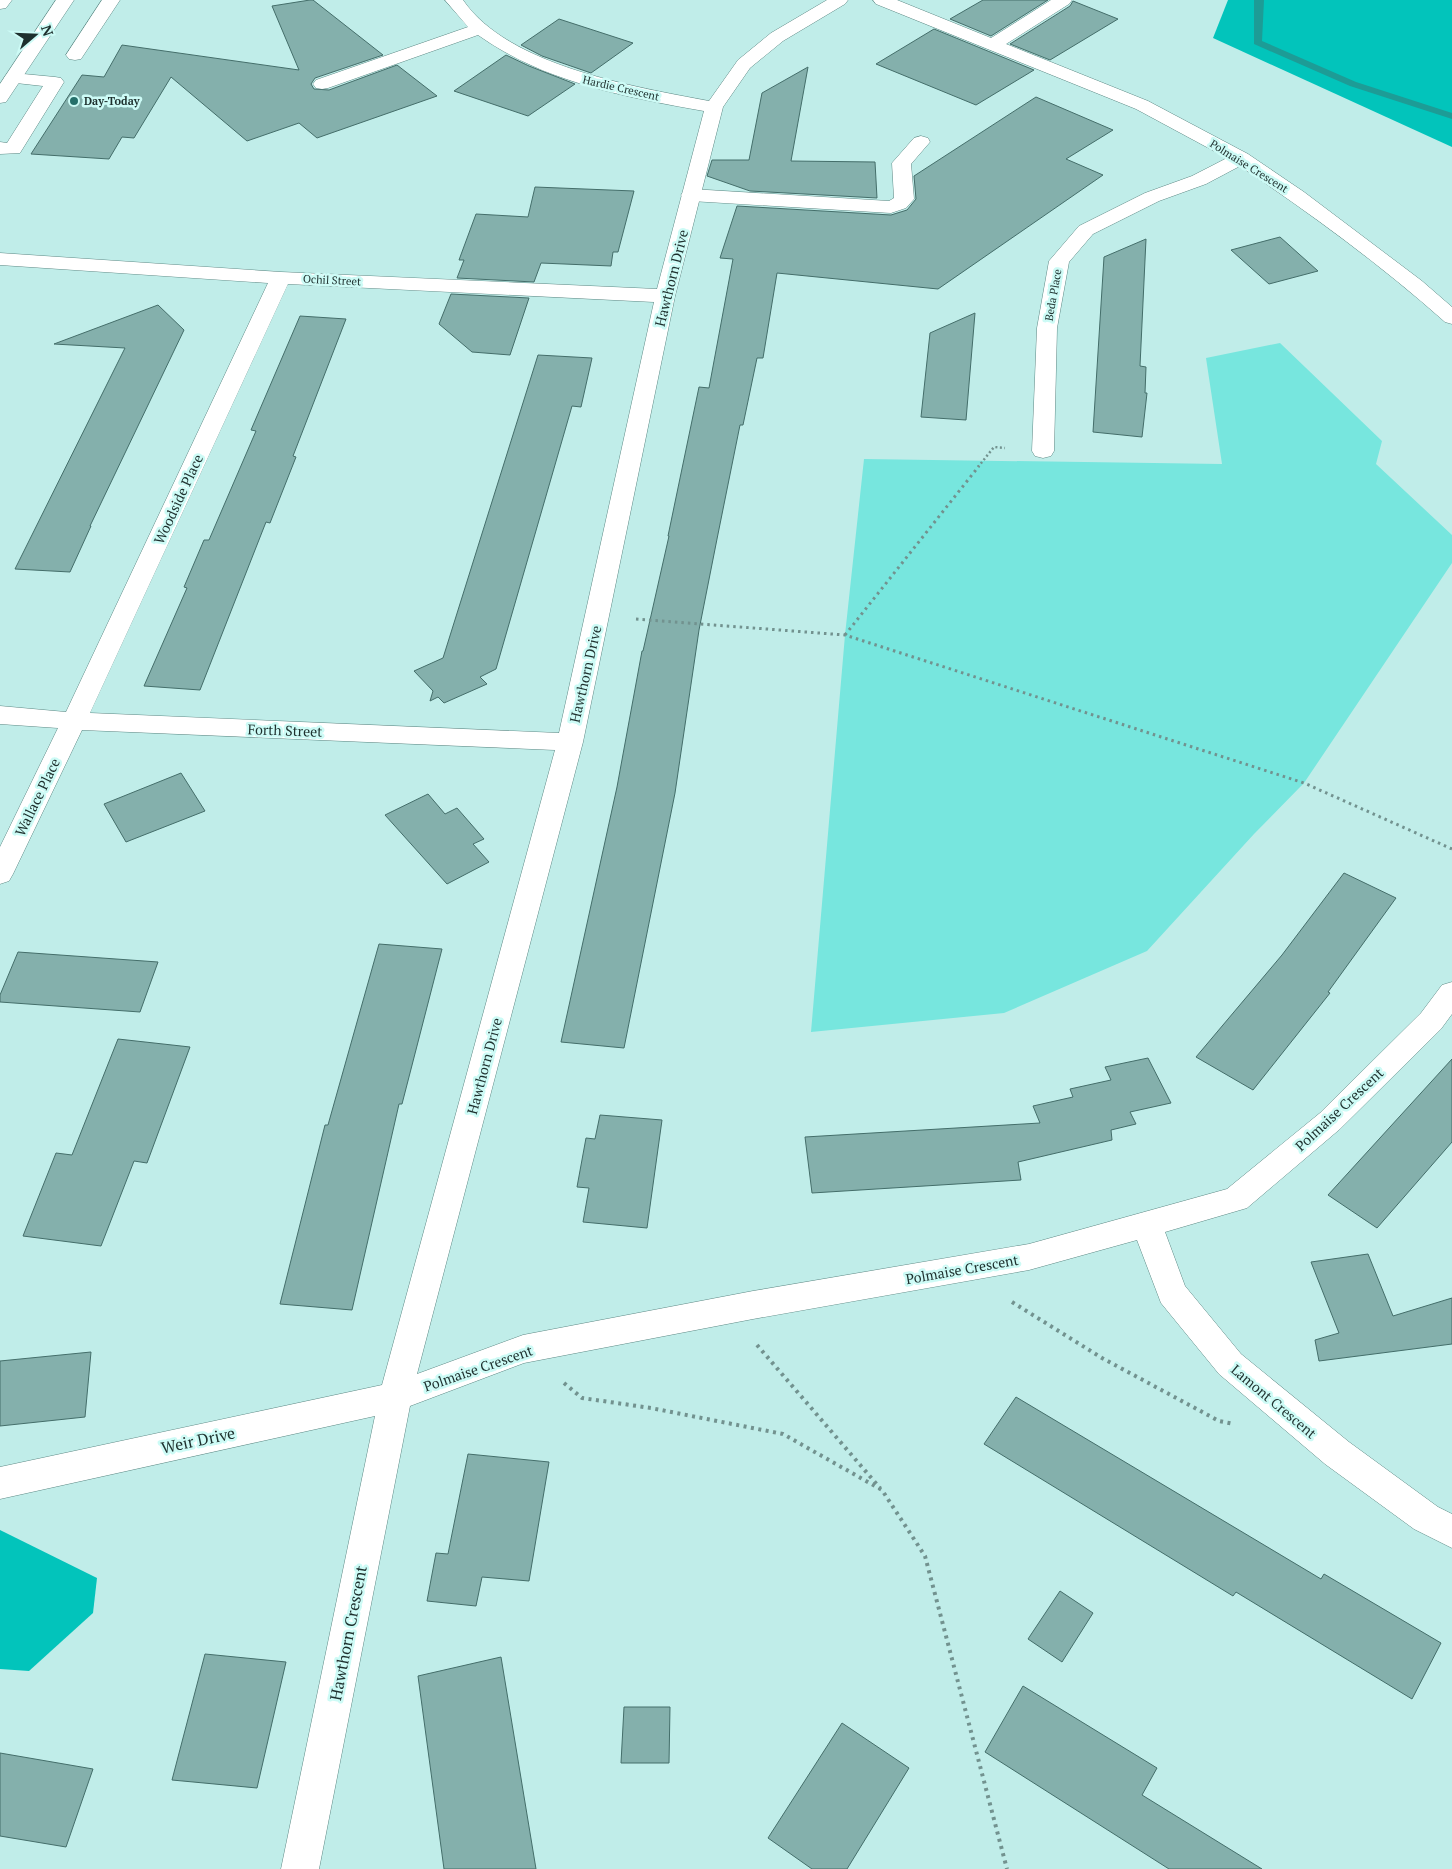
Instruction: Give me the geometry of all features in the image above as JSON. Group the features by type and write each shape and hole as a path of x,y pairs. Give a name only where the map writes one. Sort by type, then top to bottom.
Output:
{"street":[{"path":"0,4 3,0"},
{"path":"0,98 65,0"},
{"path":"74,55 111,0"},
{"name":"Hardie Crescent","path":"454,0 478,29 529,59 592,83 714,107"},
{"name":"Hawthorn Drive","path":"395,1397 570,742 665,296 714,107 744,64 777,37 839,0"},
{"name":"Polmaise Crescent","path":"882,0 1142,105 1241,158 1297,196 1376,255 1452,318"},
{"path":"992,45 1063,0"},
{"path":"322,84 478,29"},
{"path":"0,148 13,149 55,82 13,78"},
{"path":"691,194 892,207 904,199 901,163 921,142"},
{"name":"Beda Place","path":"1043,452 1047,328 1059,261 1086,230 1152,197 1199,180 1241,158"},
{"name":"Ochil Street","path":"0,259 281,278 665,296"},
{"name":"Woodside Place","path":"74,721 281,278"},
{"name":"Forth Street","path":"0,715 74,721 570,742"},
{"name":"Wallace Place","path":"0,874 74,721"},
{"name":"Polmaise Crescent","path":"395,1397 523,1349 753,1305 1029,1257 1236,1199 1330,1121 1431,1020 1452,993"},
{"name":"Lamont Crescent","path":"1147,1225 1172,1293 1230,1364 1337,1453 1426,1518 1452,1532"},
{"name":"Weir Drive","path":"0,1483 395,1397"},
{"name":"Hawthorn Crescent","path":"300,1869 395,1397"}],"path":[{"path":"845,635 994,447 1043,452"},
{"path":"598,616 845,635 1304,783 1452,849"},
{"path":"961,1269 1102,1358 1219,1421 1239,1424"},
{"path":"753,1305 757,1347 882,1490 925,1556 1007,1869"},
{"path":"523,1349 582,1398 651,1408 783,1434 882,1490"}],"shaded area":[{"path":"1228,0 1452,0 1452,147 1213,38"},
{"path":"1280,343 1382,441 1376,464 1452,535 1452,563 1304,783 1254,834 1147,951 1004,1013 811,1032 845,635 864,459 1222,464 1206,358"},
{"path":"0,1530 97,1578 93,1613 29,1671 0,1669"}],"building":[{"path":"313,0 383,55 315,78 311,84 314,89 329,90 397,65 437,96 317,138 299,123 247,141 171,77 134,138 122,137 109,159 31,154 82,75 104,77 122,45 299,70 272,6"},
{"path":"983,0 1048,0 991,36 950,19"},
{"path":"1073,1 1118,19 1050,60 1010,44 1070,6"},
{"path":"559,19 633,43 591,73 542,56 521,45"},
{"path":"934,29 1034,70 976,105 876,64"},
{"path":"506,55 575,84 528,116 454,91"},
{"path":"808,67 791,161 875,162 877,198 750,191 707,176 712,160 749,160 762,93"},
{"path":"1036,97 1113,130 1066,159 1103,175 938,289 777,273 763,358 757,358 743,425 740,425 699,630 675,793 624,1048 561,1042 617,787 642,651 669,536 699,387 709,388 733,259 720,258 737,206 891,215 907,210 916,199 914,176"},
{"path":"535,187 634,191 618,252 613,252 611,266 541,263 534,282 457,278 464,260 459,260 476,214 528,217"},
{"path":"1280,237 1318,271 1269,284 1231,250"},
{"path":"1146,239 1140,366 1146,367 1145,393 1147,393 1142,437 1093,432 1104,257"},
{"path":"451,294 529,298 510,355 472,352 439,324"},
{"path":"158,305 184,330 90,526 70,572 15,569 125,348 54,344"},
{"path":"975,313 966,420 921,417 930,333"},
{"path":"300,316 346,319 293,456 296,457 270,523 266,522 200,690 144,686 187,588 184,587 204,540 209,540 256,431 251,430"},
{"path":"538,355 592,358 581,407 572,406 496,669 480,677 487,684 444,703 438,697 430,701 433,691 414,671 443,658"},
{"path":"181,773 205,811 126,842 104,804"},
{"path":"428,794 445,814 457,808 484,839 473,844 489,862 447,884 385,815"},
{"path":"1344,873 1396,898 1328,992 1330,993 1253,1090 1196,1057 1282,955"},
{"path":"379,944 442,949 402,1104 399,1104 352,1310 280,1304 325,1125 328,1125"},
{"path":"18,952 158,962 140,1012 0,1002 0,995"},
{"path":"118,1039 190,1047 147,1163 134,1161 101,1246 23,1236 56,1153 72,1155"},
{"path":"1148,1058 1171,1103 1130,1112 1136,1124 1111,1130 1112,1140 1018,1162 1021,1180 812,1193 805,1137 1040,1123 1033,1106 1073,1097 1070,1089 1111,1080 1105,1067"},
{"path":"1452,1059 1452,1142 1377,1228 1328,1195"},
{"path":"600,1115 662,1120 647,1228 583,1222 589,1188 577,1187 586,1138 595,1139"},
{"path":"1368,1254 1393,1316 1452,1298 1452,1344 1319,1361 1315,1340 1339,1333 1311,1262"},
{"path":"91,1352 85,1417 0,1426 0,1361"},
{"path":"1016,1397 1321,1579 1324,1574 1441,1643 1412,1699 1236,1592 1233,1596 984,1444"},
{"path":"468,1454 549,1462 529,1581 482,1577 476,1606 427,1601 436,1553 448,1554"},
{"path":"1060,1591 1093,1613 1062,1662 1028,1639"},
{"path":"205,1654 286,1662 257,1788 172,1780"},
{"path":"501,1657 536,1869 444,1869 418,1676"},
{"path":"1023,1686 1157,1768 1142,1795 1262,1869 1169,1869 985,1752"},
{"path":"624,1707 670,1707 669,1763 621,1763"},
{"path":"842,1723 909,1768 847,1869 812,1869 768,1838"},
{"path":"0,1753 93,1769 66,1847 0,1836"}],"waterway":[{"path":"1259,0 1257,42 1353,84 1452,116"}],"place":[{"name":"Day-Today","path":"74,101"}]}
